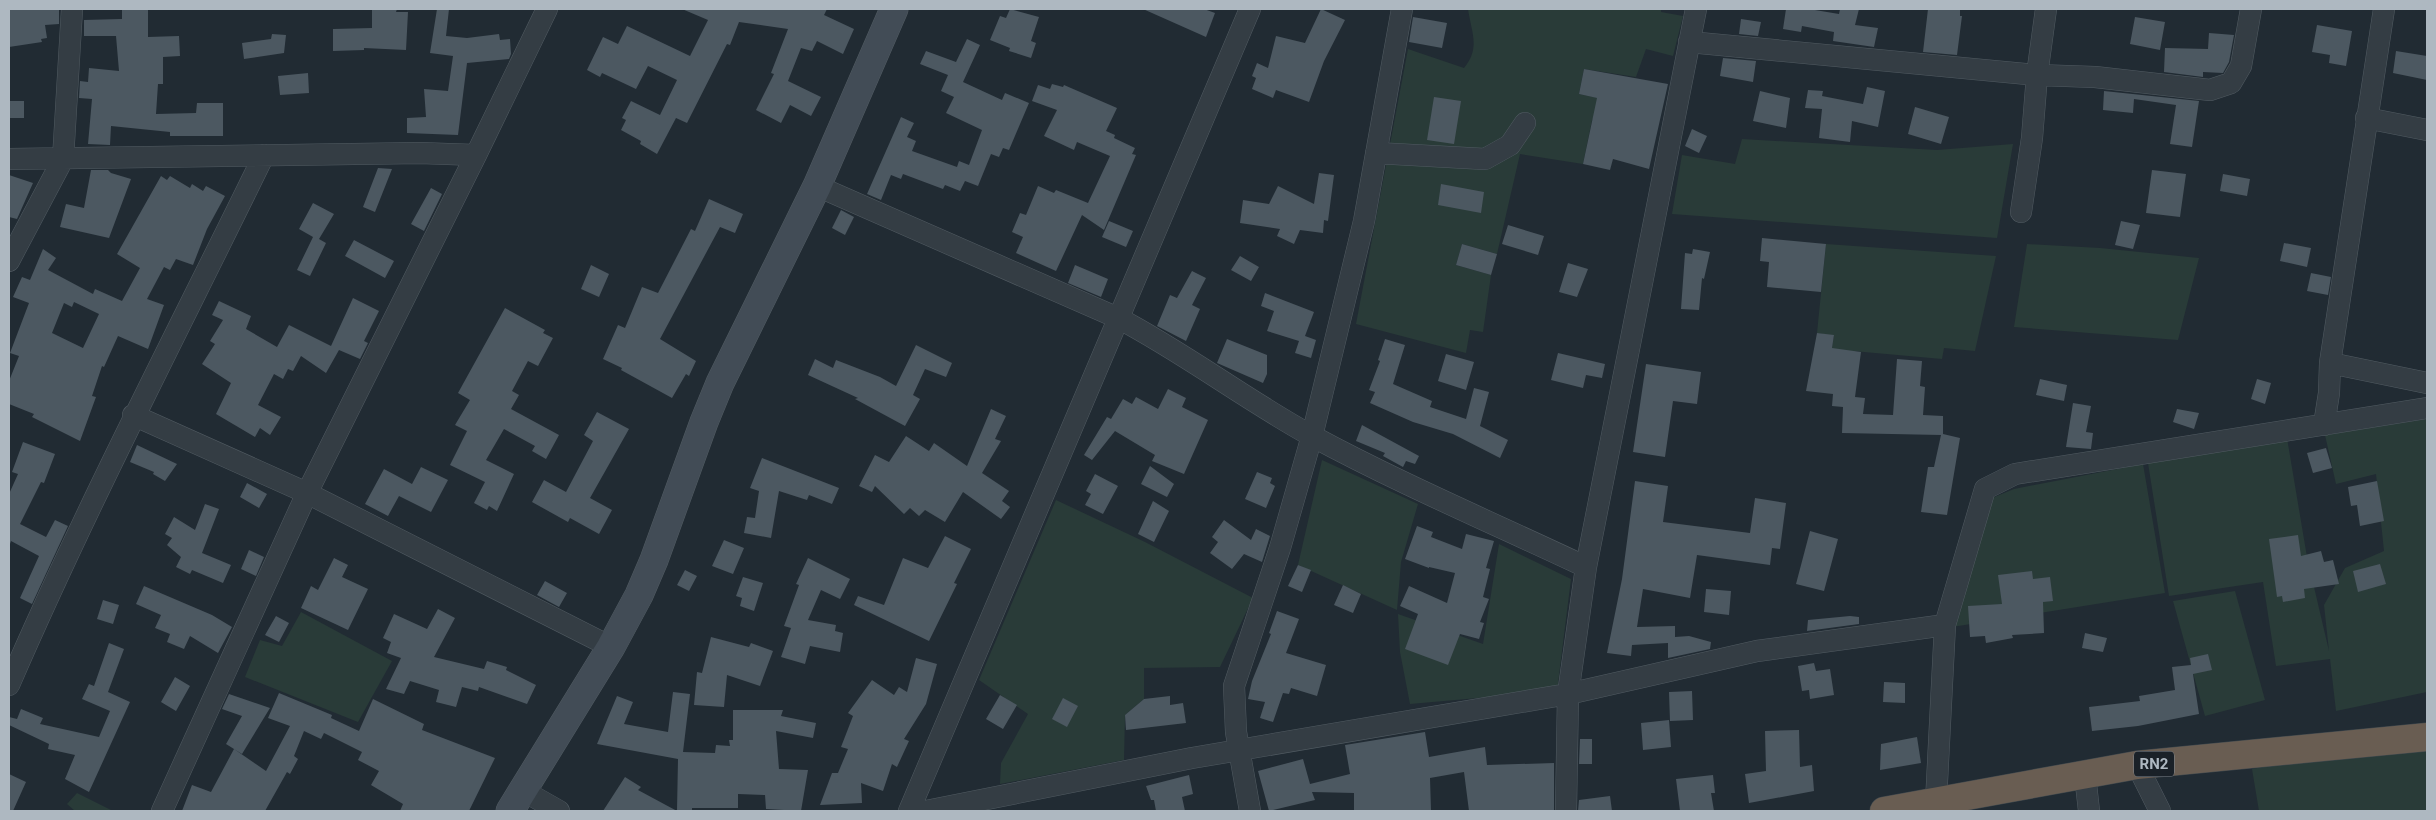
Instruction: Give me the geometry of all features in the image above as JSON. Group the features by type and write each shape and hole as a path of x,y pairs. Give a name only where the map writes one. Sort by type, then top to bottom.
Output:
{"highway":[{"name":"RN2","path":"1884,811 2137,765 2427,737"}],"street":[{"path":"9,261 62,159 72,9"},
{"path":"162,811 307,493 547,9"},
{"path":"558,811 516,800 610,647 639,595 654,560 720,383 817,186 894,9"},
{"path":"909,811 1250,9"},
{"path":"1250,811 1236,732 1234,686 1280,548 1312,436 1364,221 1402,9"},
{"path":"1566,811 1568,694 1586,567 1696,9"},
{"path":"2021,212 2032,138 2037,75 2046,9"},
{"path":"1689,42 2037,75 2095,77 2210,90 2231,83 2241,66 2251,9"},
{"path":"2324,425 2330,363 2384,9"},
{"path":"2366,118 2427,130"},
{"path":"1376,153 1484,159 1510,145 1525,123"},
{"path":"9,159 420,153 476,155"},
{"path":"9,685 133,415 191,306 264,155"},
{"path":"817,186 1118,318 1152,336 1250,400 1312,436 1586,567"},
{"path":"2330,363 2427,383"},
{"path":"1936,802 1945,625 1985,489 2015,474 2427,408"},
{"path":"133,415 307,493 610,647"},
{"path":"926,811 1239,749 1568,694 1757,651 1945,625"},
{"path":"2137,765 2160,811"},
{"path":"2085,775 2089,811"}],"green space":[{"path":"1468,9 1661,9 1661,12 1683,16 1673,56 1646,49 1636,77 1584,69 1579,94 1622,103 1592,120 1583,164 1520,154 1497,254 1462,244 1456,265 1491,275 1483,332 1470,330 1466,353 1356,324 1408,49 1464,68 1469,61 1474,46"},
{"path":"1742,139 1937,150 2013,144 1997,238 1672,214 1682,155 1735,164"},
{"path":"1826,244 1996,256 1975,351 1944,348 1942,359 1853,351 1831,352 1834,336 1817,333"},
{"path":"2027,244 2100,248 2199,258 2178,340 2014,327"},
{"path":"2427,419 2427,692 2336,711 2330,659 2276,666 2263,582 2169,596 2148,463 2287,438 2307,557 2329,651 2324,605 2345,568 2384,551 2376,474 2336,484 2325,435"},
{"path":"1322,460 1418,504 1401,562 1397,610 1298,565"},
{"path":"2143,464 2165,593 1952,627 1992,498 2014,489"},
{"path":"1056,500 1145,542 1253,598 1220,667 1144,668 1144,699 1125,715 1124,760 1000,784 1001,763 1028,714 979,680"},
{"path":"1499,544 1571,579 1557,691 1410,704 1400,652 1398,614 1483,644"},
{"path":"2235,591 2265,700 2205,716 2173,601"},
{"path":"301,612 392,661 358,722 245,677 260,640 282,646"},
{"path":"2427,735 2427,811 2259,811 2252,769"},
{"path":"77,793 113,811 75,811 67,804"}],"building":[{"path":"9,9 59,9 59,24 45,25 47,38 41,39 42,42 9,47"},
{"path":"122,9 148,9 148,37 179,36 180,56 163,57 163,84 158,84 156,114 196,113 197,103 223,103 223,136 170,136 170,132 111,126 110,145 88,144 92,99 79,98 80,81 88,82 89,68 119,71 116,36 84,36 84,20 122,19"},
{"path":"372,9 397,9 396,12 408,12 406,50 364,48 364,50 333,51 333,29 372,28"},
{"path":"437,9 449,9 446,36 467,38 499,34 500,40 510,39 511,54 509,59 467,63 458,135 407,133 407,118 426,117 424,89 448,91 453,56 430,53"},
{"path":"682,9 827,9 824,15 854,29 843,54 817,41 812,51 801,48 788,81 821,97 811,116 790,105 781,123 756,110 774,74 771,73 788,29 739,22 730,45 727,44 687,123 676,118 657,154 640,144 641,141 621,130 626,120 622,118 631,101 660,115 677,80 648,66 636,89 602,73 600,77 587,70 603,37 618,44 627,26 690,56 708,20"},
{"path":"1010,9 1039,17 1031,41 1036,43 1031,58 1009,51 1010,48 990,40 1000,16 1006,18"},
{"path":"1143,9 1204,9 1215,13 1206,37"},
{"path":"1321,9 1345,20 1324,61 1309,102 1276,90 1273,98 1252,89 1256,78 1252,76 1257,63 1268,68 1276,36 1305,43"},
{"path":"1786,9 1809,9 1839,14 1840,9 1859,9 1855,25 1878,28 1874,47 1833,41 1834,32 1802,26 1801,32 1783,29"},
{"path":"1928,9 1960,9 1960,16 1962,16 1957,55 1923,52"},
{"path":"1413,17 1447,23 1442,48 1409,42"},
{"path":"2135,17 2165,22 2160,50 2130,44"},
{"path":"1741,19 1761,22 1758,36 1739,34"},
{"path":"2317,25 2352,31 2346,66 2329,63 2330,55 2312,52"},
{"path":"2209,33 2234,35 2229,62 2223,73 2203,72 2203,77 2164,72 2165,48 2208,49"},
{"path":"272,34 286,35 284,53 244,59 242,43 271,39"},
{"path":"967,39 980,45 963,82 1002,100 1005,93 1029,103 1009,150 1003,148 999,157 991,154 978,186 965,181 960,191 945,185 943,189 903,174 901,179 891,175 881,200 867,194 901,117 914,123 907,137 916,141 912,151 957,167 959,161 969,165 982,130 946,113 954,97 941,91 948,75 920,64 926,51 956,62"},
{"path":"2396,51 2427,56 2427,80 2393,73"},
{"path":"1723,58 1756,61 1753,82 1720,76"},
{"path":"1584,69 1668,84 1649,169 1613,159 1610,170 1583,164 1597,98 1579,94"},
{"path":"308,73 309,93 280,95 278,76"},
{"path":"1052,84 1063,87 1064,85 1117,108 1106,131 1115,135 1114,138 1135,148 1132,154 1136,155 1104,230 1082,215 1056,271 1016,253 1023,237 1012,232 1020,213 1026,215 1038,186 1054,193 1056,190 1088,203 1110,156 1077,142 1074,150 1044,136 1057,110 1032,101 1038,85 1050,89"},
{"path":"1867,87 1885,91 1878,127 1852,121 1850,142 1819,138 1822,109 1805,108 1808,90 1823,91 1822,96 1863,104"},
{"path":"1760,91 1790,98 1786,128 1753,121"},
{"path":"2104,91 2199,101 2192,147 2170,144 2176,105 2134,99 2133,113 2103,110"},
{"path":"1434,97 1461,101 1454,144 1427,140"},
{"path":"9,101 24,101 24,118 9,118"},
{"path":"1915,107 1949,117 1941,144 1908,134"},
{"path":"1692,129 1707,136 1699,153 1685,146"},
{"path":"378,168 392,169 375,212 363,207"},
{"path":"91,170 108,170 111,173 131,179 109,238 60,227 66,204 84,208"},
{"path":"2152,170 2186,174 2180,217 2146,213"},
{"path":"1319,173 1334,175 1328,221 1324,220 1323,233 1300,230 1294,244 1277,236 1280,229 1240,223 1243,200 1269,204 1278,186 1314,204"},
{"path":"2223,174 2250,179 2247,196 2220,191"},
{"path":"9,175 33,183 17,219 9,217"},
{"path":"161,176 167,180 170,176 190,188 192,184 203,191 206,186 225,196 207,229 193,265 176,259 170,270 164,267 147,299 164,305 148,349 118,336 104,367 102,366 92,396 96,397 80,441 32,417 34,414 9,404 9,381 19,356 10,353 29,303 13,297 22,277 30,280 43,249 56,258 48,270 93,294 95,289 122,301 140,268 117,254","holes":["74,302 99,314 83,348 52,333 64,303 72,307"]},
{"path":"1441,184 1484,192 1481,213 1438,205"},
{"path":"431,188 442,194 424,231 411,224"},
{"path":"709,199 743,214 735,233 720,227 660,339 696,361 689,376 686,374 672,398 621,370 622,368 603,359 618,325 625,328 642,287 658,293 691,229 695,231"},
{"path":"313,203 334,214 319,239 326,243 310,276 297,270 313,237 299,229"},
{"path":"841,210 854,217 845,235 832,228"},
{"path":"1109,221 1133,231 1126,247 1102,237"},
{"path":"2121,221 2140,225 2133,249 2115,245"},
{"path":"1508,225 1544,236 1538,255 1502,244"},
{"path":"1762,238 1826,244 1821,292 1767,287 1769,262 1760,261"},
{"path":"354,240 394,261 385,278 345,256"},
{"path":"2284,243 2311,248 2307,267 2280,261"},
{"path":"1462,244 1497,254 1491,275 1456,265"},
{"path":"1693,249 1710,252 1704,279 1702,278 1699,310 1681,309 1685,253 1692,254"},
{"path":"1240,256 1259,267 1251,281 1231,270"},
{"path":"1568,263 1588,269 1577,297 1559,292"},
{"path":"591,265 609,274 599,297 581,289"},
{"path":"1075,265 1108,279 1101,297 1068,283"},
{"path":"1192,271 1206,278 1192,305 1200,309 1186,341 1157,326 1170,295 1177,298"},
{"path":"2311,273 2331,277 2328,295 2307,291"},
{"path":"1265,293 1314,312 1305,336 1316,340 1311,358 1295,353 1299,341 1267,331 1274,311 1261,306"},
{"path":"353,298 379,311 364,341 368,343 360,359 339,350 326,373 301,356 293,371 288,369 283,379 274,374 258,405 281,417 270,435 260,428 255,437 216,414 231,383 202,364 215,344 210,341 223,320 212,315 219,301 251,316 246,329 277,347 289,325 331,346"},
{"path":"505,308 545,330 543,333 553,338 538,366 528,361 512,391 519,395 511,409 559,435 546,459 532,451 535,446 504,429 486,460 514,474 497,511 489,506 487,510 474,503 485,482 450,465 467,431 455,425 470,400 458,393"},
{"path":"1817,333 1834,335 1832,348 1861,352 1855,397 1865,398 1863,414 1893,415 1897,359 1922,361 1920,386 1925,387 1923,415 1943,416 1943,434 1960,438 1947,515 1921,512 1928,467 1934,467 1941,435 1842,433 1843,407 1832,406 1833,394 1806,391"},
{"path":"1227,339 1267,355 1267,374 1263,383 1217,363"},
{"path":"1385,339 1405,345 1393,384 1432,401 1430,407 1466,419 1474,388 1489,392 1480,426 1508,440 1500,458 1453,434 1413,422 1370,403 1375,392 1369,390 1380,361 1378,360"},
{"path":"916,345 952,363 946,377 925,369 913,395 920,399 905,426 855,399 858,398 808,375 815,359 833,368 836,360 880,377 896,386"},
{"path":"1558,353 1605,364 1602,378 1586,375 1583,388 1551,380"},
{"path":"1446,354 1474,362 1466,390 1438,381"},
{"path":"1646,364 1701,372 1697,404 1673,401 1665,457 1633,452"},
{"path":"2040,379 2067,385 2064,401 2036,395"},
{"path":"2257,379 2271,383 2265,404 2251,399"},
{"path":"1168,389 1186,398 1182,407 1208,420 1184,474 1152,461 1155,455 1115,431 1092,460 1084,455 1107,417 1111,419 1123,399 1132,404 1136,397 1158,409"},
{"path":"2073,403 2091,406 2086,432 2093,433 2091,449 2066,447"},
{"path":"991,409 1006,416 995,439 1001,441 982,473 1009,491 1002,501 1010,507 1001,519 963,492 945,522 925,510 919,516 910,508 904,514 875,486 872,492 859,486 875,455 889,462 906,436 929,451 934,443 967,466"},
{"path":"2177,409 2199,413 2194,429 2173,422"},
{"path":"597,412 629,429 590,498 612,510 599,534 570,518 568,522 532,502 544,480 566,492 593,441 584,435"},
{"path":"1362,425 1419,456 1415,464 1406,461 1403,467 1383,456 1385,453 1356,441"},
{"path":"23,442 55,454 44,483 41,482 20,524 46,537 55,520 68,526 32,604 20,598 39,556 11,541 9,547 9,494 18,474 12,472"},
{"path":"137,445 177,464 165,481 153,474 154,472 130,462"},
{"path":"2326,448 2332,468 2313,473 2307,453"},
{"path":"762,458 839,488 832,504 809,495 807,500 779,491 771,538 744,533 747,517 755,518 759,491 750,488"},
{"path":"1150,466 1174,484 1167,497 1141,484"},
{"path":"421,467 448,480 431,512 399,496 388,516 365,504 384,469 412,484"},
{"path":"1257,472 1272,478 1270,483 1275,486 1266,508 1245,499"},
{"path":"1095,474 1118,486 1103,514 1085,505 1091,494 1086,491"},
{"path":"1635,481 1668,486 1663,522 1750,533 1755,498 1786,503 1780,549 1772,548 1770,565 1697,555 1690,598 1643,589 1637,627 1675,626 1675,637 1689,636 1711,642 1710,649 1668,658 1668,643 1632,645 1631,656 1607,653 1622,579"},
{"path":"2377,481 2384,521 2360,526 2357,505 2351,506 2348,487"},
{"path":"247,483 267,494 259,508 240,497"},
{"path":"1153,501 1169,511 1154,542 1138,534"},
{"path":"205,504 219,509 202,553 231,565 223,583 192,570 190,574 176,567 181,557 167,545 172,538 165,534 174,517 195,530"},
{"path":"1224,520 1251,540 1256,529 1270,536 1262,562 1244,554 1232,569 1210,553 1218,542 1212,537"},
{"path":"1417,526 1433,532 1431,537 1462,549 1466,534 1494,541 1486,568 1490,569 1483,597 1489,599 1480,622 1484,623 1479,639 1460,634 1448,665 1405,649 1418,614 1400,606 1409,586 1447,603 1455,573 1429,568 1405,559"},
{"path":"1810,531 1838,539 1824,591 1796,584"},
{"path":"2298,535 2301,556 2321,551 2324,562 2333,560 2339,584 2304,589 2305,598 2283,602 2282,596 2277,597 2269,539"},
{"path":"945,536 971,549 954,583 957,584 929,641 854,605 858,596 884,605 903,558 928,568"},
{"path":"724,540 744,548 733,574 712,566"},
{"path":"249,550 264,557 256,576 241,569"},
{"path":"334,558 348,565 342,577 368,589 348,630 301,608 311,586 318,590"},
{"path":"808,558 850,579 840,599 821,590 808,620 836,625 835,631 843,633 840,652 810,646 805,664 781,657 791,628 784,626 799,585 796,584"},
{"path":"2380,564 2386,584 2358,592 2353,571"},
{"path":"1298,565 1311,570 1302,592 1288,586"},
{"path":"685,570 697,576 689,591 677,585"},
{"path":"2032,571 2033,579 2050,577 2053,601 2043,602 2044,633 2012,635 2013,638 1986,643 1985,636 1970,637 1968,606 2002,604 1998,575"},
{"path":"743,577 763,583 754,611 740,606 742,598 736,596"},
{"path":"545,581 567,593 559,607 537,595"},
{"path":"1343,585 1361,594 1353,613 1334,605"},
{"path":"144,586 212,615 232,627 218,653 190,636 184,649 167,642 170,634 155,628 161,615 136,604"},
{"path":"1706,589 1731,591 1729,615 1704,612"},
{"path":"103,600 119,605 113,624 97,619"},
{"path":"438,609 455,618 434,657 484,669 487,661 507,667 506,670 536,685 527,704 479,687 478,691 462,687 456,707 436,702 439,690 410,681 404,694 386,689 401,658 387,653 391,642 383,638 394,614 427,629"},
{"path":"1277,611 1299,619 1286,653 1326,665 1317,696 1291,688 1289,694 1283,693 1273,722 1260,718 1265,702 1248,699 1252,681 1271,634 1269,633"},
{"path":"276,616 289,623 279,642 265,635"},
{"path":"1850,616 1859,617 1859,624 1807,631 1808,620"},
{"path":"2085,633 2107,638 2103,652 2082,648"},
{"path":"711,637 749,647 751,643 773,651 760,686 727,675 724,707 694,705 697,672 702,673"},
{"path":"109,643 124,649 108,692 130,702 89,792 65,779 75,755 48,749 49,744 9,725 9,717 17,719 21,709 43,718 40,724 99,737 110,711 82,699 89,684 94,686"},
{"path":"2208,654 2212,670 2193,674 2199,714 2138,726 2092,731 2089,707 2140,701 2139,696 2175,690 2172,667 2191,665 2190,658"},
{"path":"916,658 937,664 926,704 904,739 909,741 897,767 892,764 883,791 861,783 862,803 820,805 832,773 838,773 848,749 841,747 853,716 848,713 872,680 894,695 899,687 907,692"},
{"path":"1814,663 1816,671 1830,669 1834,695 1810,699 1809,690 1802,691 1798,666"},
{"path":"175,677 190,686 176,711 161,702"},
{"path":"1884,682 1905,683 1905,703 1883,702"},
{"path":"1692,691 1693,720 1670,721 1669,692"},
{"path":"673,692 690,694 683,752 715,753 716,745 730,746 729,740 733,740 733,710 783,710 781,716 816,723 813,738 776,731 779,769 808,770 801,811 766,809 765,795 738,794 738,808 692,808 692,811 677,811 678,759 597,744 617,696 633,702 624,724 668,732"},
{"path":"279,693 332,715 331,718 359,731 373,699 424,724 422,730 495,758 469,811 400,811 403,804 371,785 379,771 358,760 362,752 324,733 321,739 304,731 294,756 298,759 290,774 287,772 265,811 182,811 192,785 211,792 234,749 266,771 290,726 268,718"},
{"path":"229,694 270,708 242,754 226,744 242,716 222,709"},
{"path":"1000,695 1017,705 1003,729 986,719"},
{"path":"1170,696 1170,705 1183,703 1186,723 1126,730 1125,715 1144,699"},
{"path":"1063,698 1078,706 1067,727 1052,719"},
{"path":"1669,720 1671,747 1643,750 1641,723"},
{"path":"1799,730 1800,767 1812,765 1814,791 1749,803 1745,774 1766,771 1765,731"},
{"path":"1425,732 1429,757 1485,747 1487,765 1554,763 1554,811 1469,811 1464,772 1430,778 1431,811 1354,811 1354,793 1312,792 1315,800 1269,811 1258,771 1303,759 1310,784 1350,774 1345,745"},
{"path":"1917,737 1921,763 1880,770 1881,744"},
{"path":"1580,739 1592,739 1592,764 1579,764"},
{"path":"9,774 26,782 13,811 9,811"},
{"path":"1189,775 1193,794 1182,797 1185,811 1156,811 1154,800 1151,800 1146,786"},
{"path":"1713,775 1715,793 1711,793 1714,811 1680,811 1676,779"},
{"path":"625,777 641,787 638,790 677,811 603,811"},
{"path":"1610,796 1612,811 1578,811 1579,800"}]}
